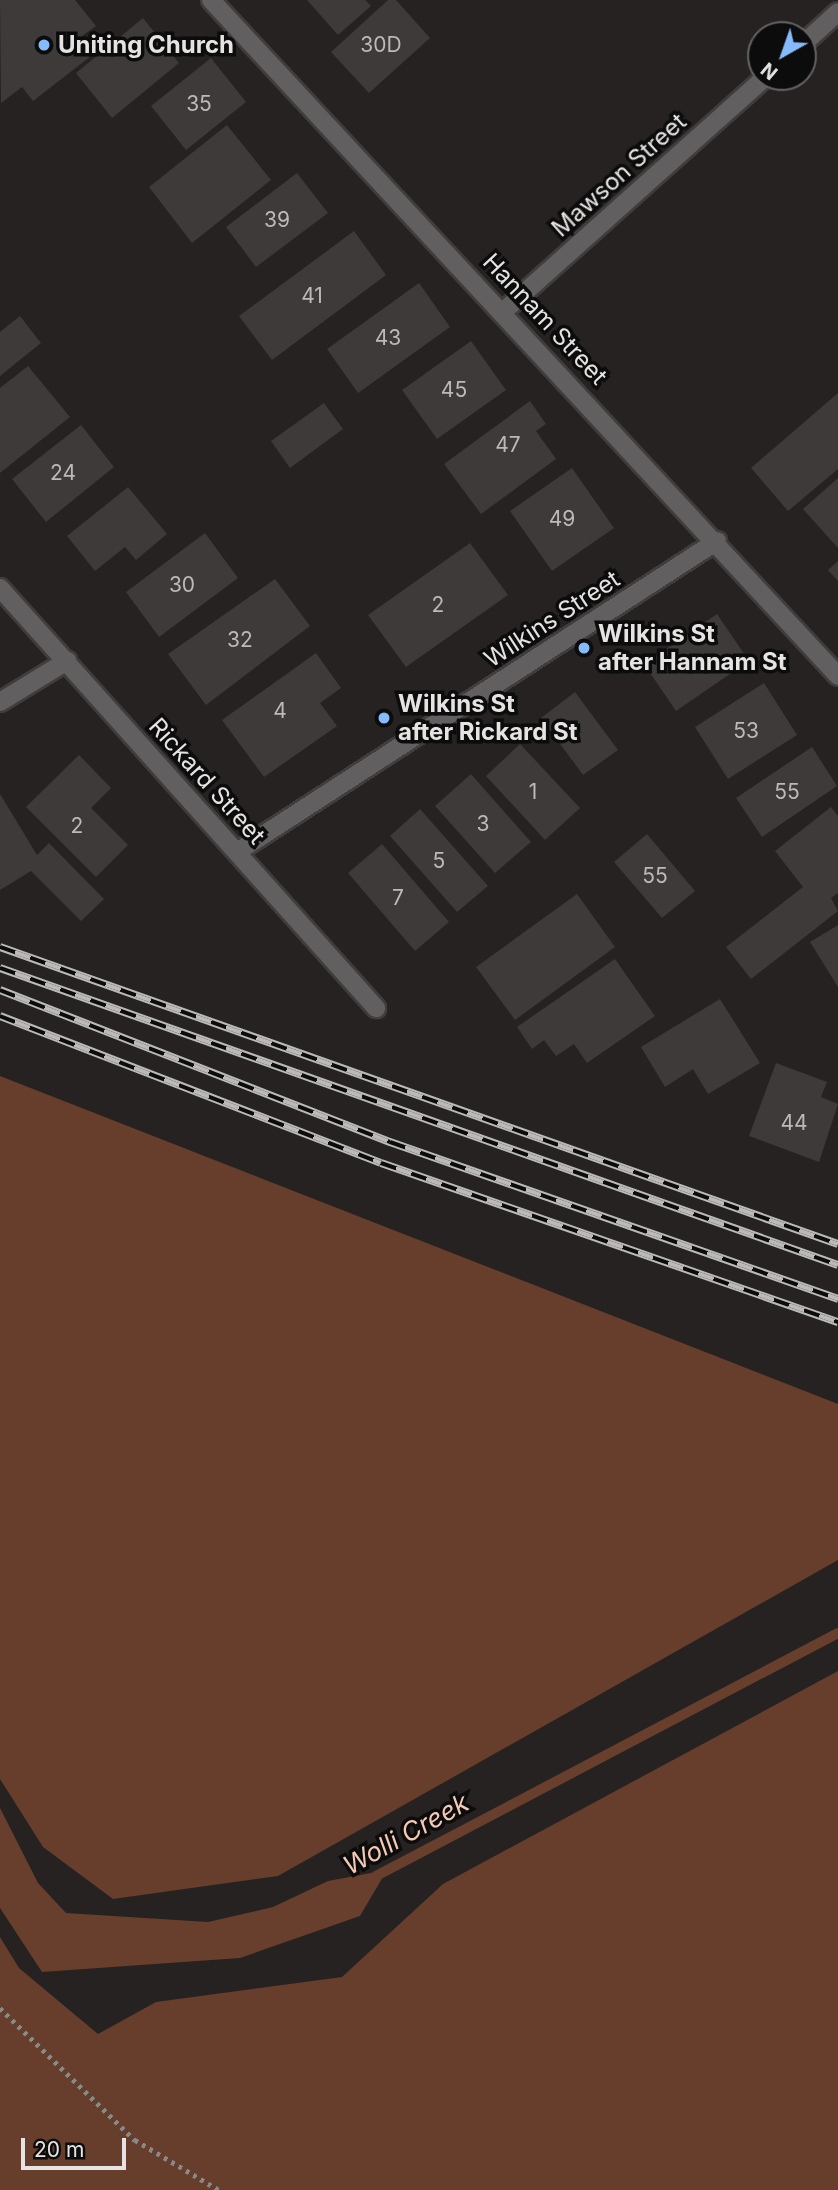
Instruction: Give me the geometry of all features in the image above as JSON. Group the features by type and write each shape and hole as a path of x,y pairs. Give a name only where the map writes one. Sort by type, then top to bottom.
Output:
{"street":[{"name":"Hannam Street","path":"211,0 505,310 838,676"},
{"path":"817,31 838,12"},
{"name":"Mawson Street","path":"505,310 750,91"},
{"name":"Wilkins Street","path":"237,852 717,541"},
{"name":"Rickard Street","path":"0,588 376,1008"},
{"path":"0,702 67,661"}],"path":[{"path":"0,2008 135,2140 219,2190"}],"shaded area":[{"path":"0,1076 838,1404 838,1560 278,1876 113,1899 43,1847 0,1779"},
{"path":"838,1671 838,2190 0,2190 0,1937 19,1968 98,2034 156,2002 342,1977 443,1884"},
{"path":"0,1808 38,1883 66,1913 208,1922 273,1907 328,1881 387,1870 360,1916 240,1958 42,1972 0,1908"}],"building":[{"name":"Uniting Church","path":"0,0 75,0 96,26 82,36 95,53 33,101 22,87 1,103"},
{"path":"307,0 365,0 371,6 338,35"},
{"path":"388,0 396,0 430,38 369,93 331,52"},
{"path":"143,18 179,63 112,118 76,73"},
{"path":"211,58 246,102 186,150 151,106"},
{"path":"227,125 271,180 192,243 149,187"},
{"path":"297,173 328,213 256,267 226,227"},
{"path":"354,231 386,275 272,360 239,316"},
{"path":"419,283 450,327 358,393 327,349"},
{"path":"20,316 41,343 0,376 0,332"},
{"path":"471,341 506,390 437,439 402,390"},
{"path":"28,366 70,417 0,473 0,388"},
{"path":"838,393 838,469 788,511 751,468"},
{"path":"530,401 546,424 536,431 556,459 481,514 444,464"},
{"path":"324,403 343,429 290,468 271,441"},
{"path":"81,425 114,467 46,522 12,479"},
{"path":"572,468 614,528 552,571 510,511"},
{"path":"838,478 838,548 803,509"},
{"path":"128,487 167,534 136,560 125,547 95,571 67,536"},
{"path":"205,533 238,578 159,637 126,592"},
{"path":"470,543 508,595 406,667 368,615"},
{"path":"838,561 838,581 828,570"},
{"path":"275,579 310,626 206,705 168,654"},
{"path":"717,614 749,661 676,711 644,664"},
{"path":"316,653 341,688 320,703 337,726 264,777 222,720"},
{"path":"764,683 797,735 728,779 695,727"},
{"path":"575,692 618,750 583,775 541,718"},
{"path":"520,744 580,808 545,840 486,776"},
{"path":"812,747 837,786 762,837 736,798"},
{"path":"79,755 111,788 91,808 128,845 96,877 26,807"},
{"path":"471,774 531,842 495,873 435,806"},
{"path":"0,794 37,855 49,843 104,899 81,921 31,871 0,890"},
{"path":"831,807 838,816 838,893 831,898 838,911 751,979 726,947 803,887 775,851"},
{"path":"420,809 488,886 457,912 390,836"},
{"path":"647,834 695,891 662,918 614,862"},
{"path":"382,844 449,922 415,951 348,873"},
{"path":"577,894 615,947 515,1020 476,967"},
{"path":"838,925 838,987 810,942"},
{"path":"615,959 655,1016 587,1063 574,1044 556,1056 544,1040 532,1049 517,1027"},
{"path":"720,999 760,1063 708,1094 693,1069 665,1087 641,1047"},
{"path":"776,1063 827,1082 821,1097 838,1104 819,1162 749,1136"}],"waterway":[{"name":"Wolli Creek","path":"376,1876 838,1633"}],"railway":[{"path":"0,947 838,1244"},
{"path":"0,968 838,1265"},
{"path":"0,990 390,1142 838,1299"},
{"path":"0,1016 381,1163 838,1322"}],"place":[{"name":"Uniting Church","path":"44,45"},
{"name":"Wilkins St after Hannam St","path":"584,648"},
{"name":"Wilkins St after Rickard St","path":"384,718"}]}
